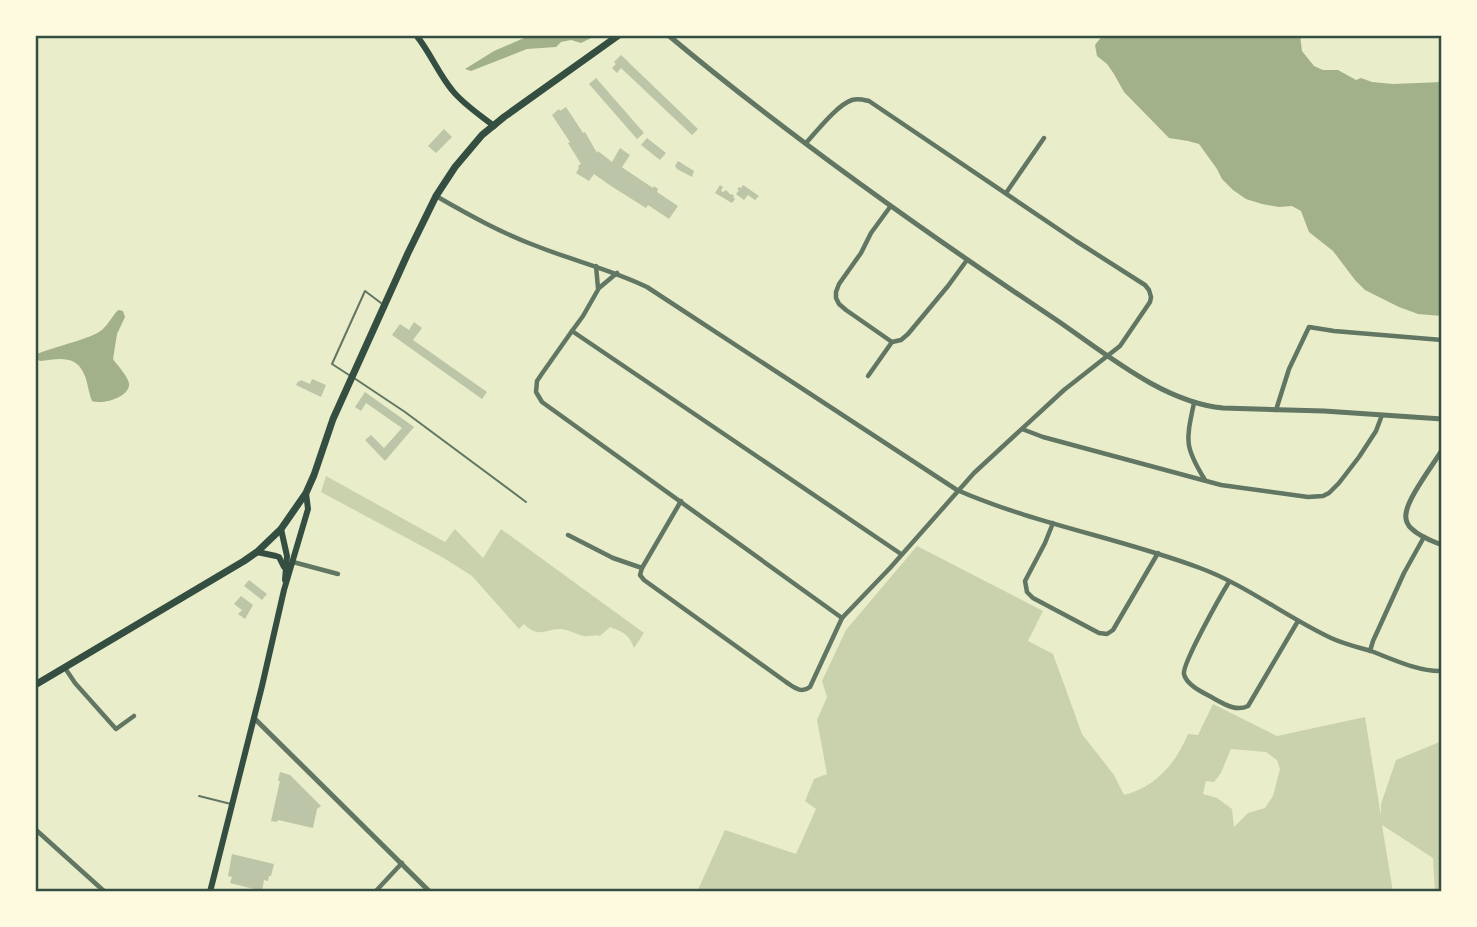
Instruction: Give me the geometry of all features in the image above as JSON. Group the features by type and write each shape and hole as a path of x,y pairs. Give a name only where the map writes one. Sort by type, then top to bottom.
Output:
{"main road":[{"path":"416,35 450,89 494,126"},
{"path":"35,685 257,552 281,529 306,493 333,419 408,253 436,196 455,167 494,126 619,35"},
{"path":"212,892 285,589 308,509 306,493"},
{"path":"281,529 287,556 285,589"},
{"path":"257,552 279,557 285,569"}],"street":[{"path":"668,35 890,207 1157,386 1194,403 1223,408 1442,419"},
{"path":"681,501 640,575 786,682 806,690 842,618 957,489 1064,390 1120,346 1150,302 1149,290 1145,285 869,101 857,99 846,103 806,143"},
{"path":"1006,193 1044,138"},
{"path":"436,196 509,235 617,273 647,288 957,489 1001,507 1158,553 1202,569 1343,643 1405,664 1442,671"},
{"path":"890,207 870,233 861,253 839,284 836,298 846,310 892,342"},
{"path":"868,376 892,342 901,340 908,334 967,260"},
{"path":"596,266 598,288"},
{"path":"617,273 598,288 583,316 537,381 537,396 551,409 842,618"},
{"path":"1276,410 1289,369 1309,327 1442,340"},
{"path":"572,331 901,554"},
{"path":"1194,403 1187,439 1191,458 1205,481"},
{"path":"1021,429 1221,485 1308,497 1323,496 1339,484 1376,431 1382,415"},
{"path":"1442,450 1405,516 1412,530 1442,545"},
{"path":"1053,523 1025,581 1027,592 1033,598 1099,633 1107,635 1112,630 1158,553"},
{"path":"568,535 613,558 642,568"},
{"path":"1370,651 1404,573 1424,537"},
{"path":"293,562 338,574"},
{"path":"1229,582 1185,663 1183,673 1188,681 1224,705 1236,708 1248,706 1298,621"},
{"path":"65,668 116,729 134,716"},
{"path":"254,718 430,892"},
{"path":"35,829 105,892"},
{"path":"375,892 402,863"}],"lane":[{"path":"385,306 365,291 332,364 405,412 526,502"},
{"path":"199,796 232,804"}],"shaded area":[{"path":"531,35 592,35 581,43 571,40 561,42 556,47 527,49 471,71 465,69 494,51"},
{"path":"1103,35 1300,35 1302,51 1314,66 1323,70 1338,70 1356,80 1361,78 1372,82 1442,82 1442,316 1418,314 1365,290 1333,251 1309,232 1301,211 1292,206 1279,207 1246,199 1222,179 1199,144 1169,138 1124,92 1107,64 1097,56 1095,45"},
{"path":"119,310 123,311 125,317 117,334 113,359 129,383 126,392 121,396 109,401 92,401 85,377 76,363 65,359 40,361 35,358 35,355 42,352 98,333"},
{"path":"326,476 445,542 455,529 483,558 501,529 644,633 634,648 625,634 610,627 600,636 584,636 561,629 538,632 524,624 519,629 472,576 321,492"},
{"path":"917,546 1043,611 1028,641 1053,654 1082,734 1114,775 1124,795 1146,786 1164,772 1188,734 1198,735 1213,704 1277,736 1365,717 1381,816 1381,804 1396,760 1442,741 1442,892 1435,892 1433,858 1382,825 1393,892 697,892 725,830 796,854 816,809 805,801 814,779 827,774 817,720 827,697 822,681 846,630","holes":["1231,749 1266,752 1277,760 1280,769 1273,796 1265,808 1248,813 1234,827 1232,809 1217,798 1203,794 1206,781 1214,782 1221,773"]}],"building":[{"path":"621,55 698,129 692,135 621,68 617,73 612,68"},
{"path":"596,78 644,133 637,139 589,84"},
{"path":"566,107 597,153 598,151 612,162 620,148 630,155 623,168 653,188 654,186 658,189 657,192 678,206 669,219 648,205 646,208 594,174 589,181 576,173 581,164 552,115"},
{"path":"444,129 452,137 436,153 428,146"},
{"path":"647,138 666,153 660,160 641,145"},
{"path":"678,161 694,171 692,177 677,169 675,166"},
{"path":"720,185 723,187 721,191 726,190 734,196 732,203 715,193"},
{"path":"743,185 759,196 755,200 748,195 744,200 736,194 739,190 737,189"},
{"path":"414,322 422,328 413,340 487,392 482,399 392,335 400,324 409,330"},
{"path":"312,379 326,385 321,397 296,385 301,380 310,384"},
{"path":"365,392 414,427 385,461 365,440 371,435 384,448 402,428 366,403 361,411 355,407"},
{"path":"249,580 267,594 262,600 244,586"},
{"path":"241,596 253,605 245,619 238,614 242,610 234,604"},
{"path":"280,772 290,775 321,806 317,809 313,828 278,820 271,821"},
{"path":"232,854 274,864 268,881 264,880 262,891 230,883 232,877 228,876"}]}
